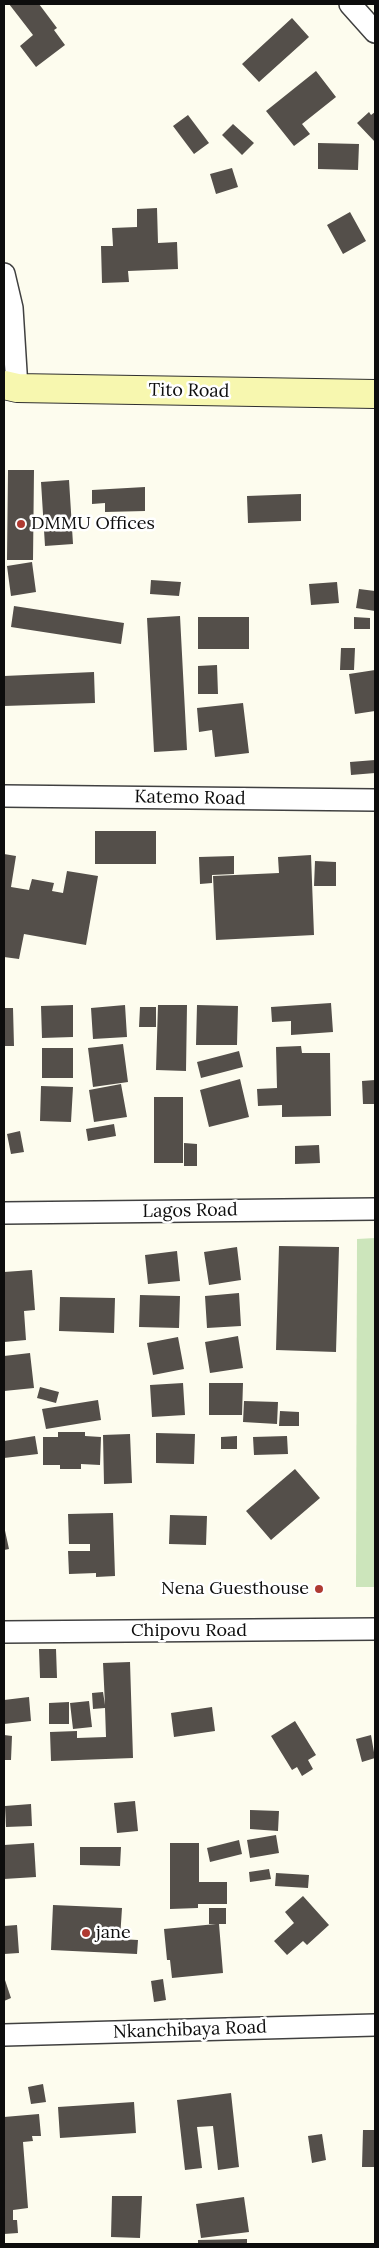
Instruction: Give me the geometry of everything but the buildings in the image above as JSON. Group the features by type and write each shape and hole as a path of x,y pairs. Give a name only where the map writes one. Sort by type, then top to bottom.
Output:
{"main road":[{"name":"Tito Road","path":"10,386 375,394"}],"street":[{"path":"350,4 375,32"},
{"path":"4,274 12,308 10,386"},
{"name":"Katemo Road","path":"4,796 375,800"},
{"name":"Lagos Road","path":"4,1213 375,1210"},
{"name":"Chipovu Road","path":"4,1632 375,1630"},
{"name":"Nkanchibaya Road","path":"4,2035 375,2025"}],"green space":[{"path":"375,1238 375,1587 356,1587 357,1239"}],"place":[{"name":"DMMU Offices","path":"21,524"},
{"name":"Nena Guesthouse","path":"319,1589"},
{"name":"jane","path":"86,1933"}]}
